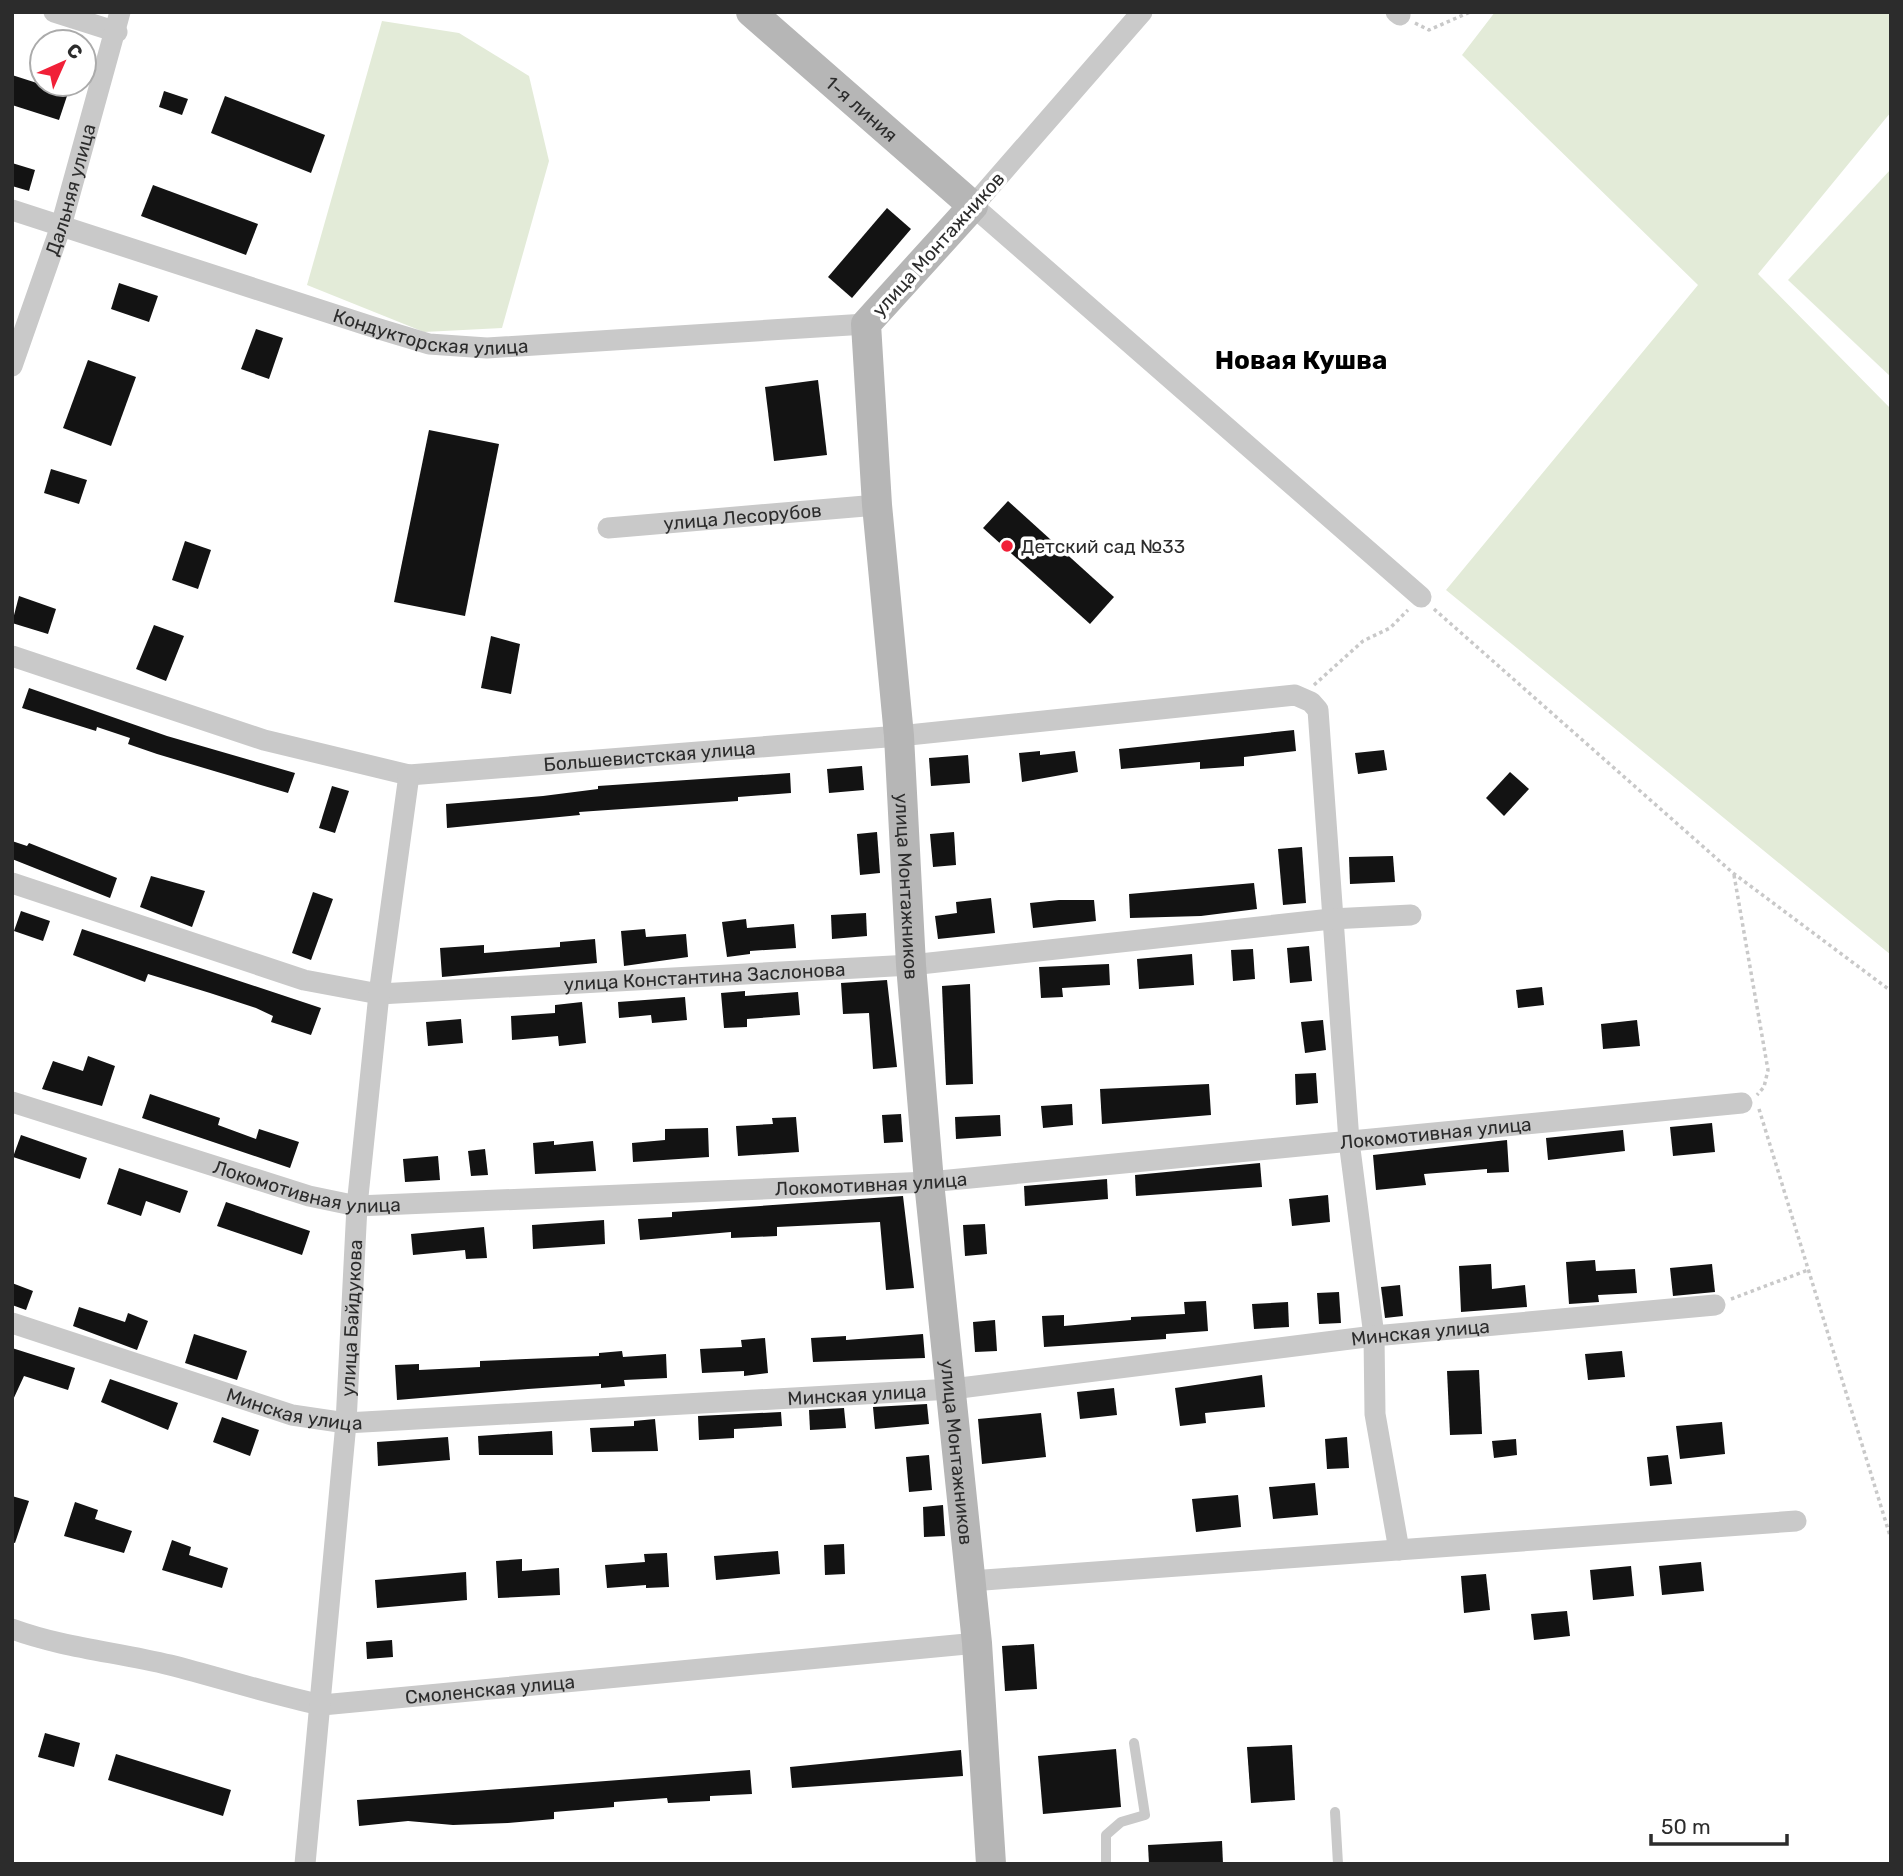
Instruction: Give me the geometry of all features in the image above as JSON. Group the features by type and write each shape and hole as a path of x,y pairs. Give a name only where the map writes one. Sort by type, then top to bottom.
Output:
{"street":[{"path":"54,12 119,22"},
{"name":"1-я линия","path":"751,12 973,206"},
{"name":"улица Монтажников","path":"991,1864 971,1581 929,1182 911,965 899,736 877,505 866,324 1142,12"},
{"name":"Дальняя улица","path":"12,366 61,226 119,22"},
{"path":"973,206 1421,597"},
{"name":"Кондукторская улица","path":"12,210 248,289 429,344 487,348 866,324"},
{"name":"улица Лесорубов","path":"608,528 877,505"},
{"name":"Большевистская улица","path":"12,656 264,740 409,775 899,736 1302,697"},
{"path":"1302,697 1318,710 1349,1141 1374,1336 1375,1414 1399,1550"},
{"name":"улица Байдукова","path":"304,1864 322,1705 346,1423 357,1206 379,994 409,775"},
{"name":"улица Константина Заслонова","path":"12,883 304,980 379,994 911,965 1331,919 1411,915"},
{"name":"Локомотивная улица","path":"12,1102 309,1196 357,1206 929,1182 1749,1100"},
{"name":"Минская улица","path":"12,1323 292,1415 346,1423 952,1390 1374,1336 1715,1305"},
{"path":"971,1581 1796,1521"},
{"name":"Смоленская улица","path":"12,1629 42,1640 168,1665 268,1694 322,1705 976,1643"}],"lane":[{"path":"1106,1864 1106,1835 1121,1822 1145,1815 1134,1743"},
{"path":"1335,1812 1338,1864"}],"path":[{"path":"1398,14 1429,30 1470,12"},
{"path":"1302,697 1333,664 1363,641 1390,628 1421,597 1733,873 1891,991"},
{"path":"1733,873 1768,1070 1764,1087 1749,1100 1808,1270 1891,1539"},
{"path":"1715,1305 1808,1270"}],"green space":[{"path":"1495,12 1891,12 1891,112 1758,274 1891,409 1891,955 1446,590 1698,285 1462,55"},
{"path":"382,21 459,33 529,76 549,161 502,328 424,332 307,285"},
{"path":"1891,169 1891,377 1788,280"}],"building":[{"path":"12,75 28,80 28,98 66,98 59,120 12,105"},
{"path":"164,91 188,99 182,115 159,107"},
{"path":"225,96 325,135 311,173 211,133"},
{"path":"12,163 35,170 29,191 12,186"},
{"path":"153,185 258,224 246,255 141,216"},
{"path":"887,208 911,229 852,298 828,277"},
{"path":"119,283 158,296 149,322 111,309"},
{"path":"256,329 283,338 269,379 241,369"},
{"path":"88,360 136,377 111,446 63,428"},
{"path":"818,380 827,455 774,461 765,387"},
{"path":"429,430 499,444 465,616 394,602"},
{"path":"51,469 87,480 79,504 44,493"},
{"path":"1008,501 1114,597 1090,624 983,528"},
{"path":"185,541 211,550 198,589 172,580"},
{"path":"19,596 56,609 48,634 12,623"},
{"path":"154,625 184,636 166,681 136,669"},
{"path":"491,636 520,644 511,694 481,688"},
{"path":"29,688 167,736 295,773 288,793 128,744 130,738 97,727 96,731 22,708"},
{"path":"1294,730 1296,751 1244,757 1244,766 1200,769 1200,762 1121,769 1119,749"},
{"path":"1384,750 1387,770 1358,774 1355,753"},
{"path":"1040,751 1040,755 1075,751 1078,772 1022,782 1019,753"},
{"path":"968,755 970,783 931,786 929,758"},
{"path":"862,766 864,790 829,793 827,769"},
{"path":"1510,772 1529,789 1504,816 1486,798"},
{"path":"790,773 791,793 738,797 738,801 579,812 580,815 447,828 446,804 543,796 598,789 598,786"},
{"path":"332,786 349,791 335,833 319,828"},
{"path":"877,832 880,873 860,875 857,834"},
{"path":"954,832 956,865 933,867 930,834"},
{"path":"12,841 27,846 29,843 117,878 110,898 12,859"},
{"path":"1302,847 1306,903 1283,905 1278,849"},
{"path":"1393,856 1395,882 1350,884 1349,857"},
{"path":"151,876 205,891 192,927 140,907"},
{"path":"1254,883 1257,909 1201,916 1130,918 1129,894"},
{"path":"313,892 333,899 311,960 292,953"},
{"path":"991,898 995,933 938,939 935,916 957,913 956,902"},
{"path":"1094,900 1096,921 1033,928 1030,903"},
{"path":"21,911 50,921 43,941 14,931"},
{"path":"866,913 867,936 832,939 831,915"},
{"path":"746,919 747,928 794,924 796,948 750,951 750,954 727,957 722,922"},
{"path":"82,929 321,1008 311,1035 271,1022 273,1016 256,1008 148,974 145,982 73,955"},
{"path":"645,929 646,937 686,934 688,957 624,966 621,931"},
{"path":"595,939 597,963 442,977 440,948 484,945 484,953 560,947 560,942"},
{"path":"1309,946 1312,981 1290,983 1287,948"},
{"path":"1253,949 1255,979 1233,981 1231,950"},
{"path":"1192,954 1194,985 1139,989 1137,959"},
{"path":"1109,964 1110,985 1062,988 1063,997 1041,998 1039,967"},
{"path":"887,980 897,1067 873,1069 869,1013 843,1014 841,983"},
{"path":"970,984 973,1084 946,1085 942,986"},
{"path":"1542,987 1544,1005 1518,1008 1516,990"},
{"path":"745,991 745,996 798,992 800,1015 747,1019 747,1027 724,1028 721,993"},
{"path":"685,997 687,1020 652,1023 651,1015 619,1018 618,1002"},
{"path":"582,1002 586,1043 559,1046 558,1036 512,1040 511,1016 555,1013 555,1005"},
{"path":"461,1019 463,1043 428,1046 426,1022"},
{"path":"1323,1020 1326,1050 1305,1053 1301,1022"},
{"path":"1637,1020 1640,1046 1603,1049 1601,1024"},
{"path":"88,1056 115,1066 102,1106 42,1089 53,1061 83,1071"},
{"path":"1316,1073 1318,1103 1296,1105 1295,1074"},
{"path":"1209,1084 1211,1115 1102,1124 1100,1089"},
{"path":"150,1094 220,1118 218,1125 256,1139 259,1129 299,1142 290,1168 142,1118"},
{"path":"1072,1104 1073,1125 1043,1128 1041,1106"},
{"path":"901,1114 903,1142 884,1143 882,1115"},
{"path":"1000,1115 1001,1136 956,1139 955,1117"},
{"path":"796,1117 799,1152 738,1156 736,1126 773,1124 772,1118"},
{"path":"1712,1123 1715,1152 1673,1156 1670,1127"},
{"path":"708,1128 709,1157 633,1162 632,1143 665,1140 665,1129"},
{"path":"1623,1130 1625,1151 1548,1160 1546,1138"},
{"path":"21,1135 87,1158 80,1179 13,1157"},
{"path":"1507,1140 1509,1172 1487,1173 1487,1169 1424,1174 1426,1185 1376,1190 1373,1155"},
{"path":"554,1141 554,1145 593,1141 596,1171 535,1174 533,1143"},
{"path":"485,1149 488,1175 471,1176 468,1151"},
{"path":"438,1156 440,1180 405,1182 403,1159"},
{"path":"1260,1163 1262,1187 1136,1196 1135,1175"},
{"path":"119,1168 188,1191 180,1213 146,1201 141,1216 107,1204"},
{"path":"1107,1179 1108,1199 1025,1206 1024,1186"},
{"path":"1328,1195 1330,1222 1292,1226 1289,1199"},
{"path":"903,1196 914,1288 886,1290 880,1222 777,1227 777,1236 731,1238 731,1232 640,1240 638,1219 672,1217 672,1212"},
{"path":"226,1202 310,1231 302,1255 217,1226"},
{"path":"604,1220 605,1244 533,1249 532,1225"},
{"path":"985,1224 987,1254 965,1256 963,1225"},
{"path":"484,1227 487,1258 466,1259 465,1250 413,1255 411,1234"},
{"path":"1595,1260 1596,1271 1635,1269 1637,1293 1598,1295 1599,1302 1569,1304 1566,1262"},
{"path":"1491,1264 1492,1289 1525,1285 1527,1307 1461,1312 1459,1266"},
{"path":"1712,1264 1715,1292 1673,1296 1670,1268"},
{"path":"12,1283 33,1291 26,1310 12,1305"},
{"path":"1400,1285 1403,1316 1385,1318 1381,1287"},
{"path":"1339,1292 1341,1323 1319,1324 1317,1293"},
{"path":"1206,1301 1208,1331 1166,1334 1166,1339 1044,1347 1042,1316 1064,1315 1064,1326 1131,1320 1131,1317 1185,1314 1184,1302"},
{"path":"1288,1302 1289,1327 1254,1329 1252,1304"},
{"path":"79,1307 125,1322 128,1313 148,1321 137,1350 73,1326"},
{"path":"995,1320 997,1351 975,1352 973,1322"},
{"path":"194,1334 247,1351 237,1380 185,1363"},
{"path":"923,1334 925,1358 813,1362 811,1338 846,1336 846,1340"},
{"path":"765,1338 768,1373 744,1376 744,1371 702,1373 700,1349 742,1347 741,1340"},
{"path":"12,1348 75,1368 68,1390 24,1376 12,1402"},
{"path":"622,1351 623,1357 666,1354 667,1378 624,1380 625,1386 601,1388 601,1384 397,1400 395,1365 419,1364 419,1370 480,1367 480,1361 599,1356 599,1353"},
{"path":"1622,1351 1625,1377 1588,1380 1585,1354"},
{"path":"1479,1370 1482,1434 1450,1435 1447,1371"},
{"path":"1262,1375 1265,1407 1205,1413 1206,1423 1180,1426 1175,1388"},
{"path":"110,1379 178,1403 168,1430 101,1402"},
{"path":"1114,1388 1117,1415 1080,1419 1077,1392"},
{"path":"927,1404 929,1424 875,1429 873,1407"},
{"path":"844,1408 846,1428 810,1430 809,1410"},
{"path":"781,1412 782,1426 734,1429 734,1438 699,1440 698,1416"},
{"path":"1041,1413 1046,1457 982,1464 978,1419"},
{"path":"222,1417 259,1430 250,1456 213,1442"},
{"path":"655,1419 658,1451 592,1452 590,1428 634,1426 634,1421"},
{"path":"1722,1422 1725,1454 1680,1459 1676,1426"},
{"path":"552,1431 553,1455 479,1455 478,1436"},
{"path":"448,1437 450,1460 378,1466 377,1442"},
{"path":"1347,1437 1349,1468 1327,1469 1325,1439"},
{"path":"1516,1439 1517,1455 1494,1458 1492,1441"},
{"path":"929,1455 932,1490 909,1492 906,1457"},
{"path":"1668,1455 1672,1484 1650,1486 1647,1457"},
{"path":"1315,1483 1318,1515 1273,1519 1269,1487"},
{"path":"1238,1495 1241,1527 1196,1532 1192,1499"},
{"path":"12,1496 29,1501 15,1543 12,1542"},
{"path":"75,1502 98,1510 95,1519 132,1531 124,1553 64,1536"},
{"path":"943,1505 945,1536 924,1537 923,1507"},
{"path":"172,1540 191,1547 189,1555 228,1568 222,1588 162,1570"},
{"path":"844,1544 845,1574 825,1575 824,1545"},
{"path":"778,1551 780,1574 716,1580 714,1556"},
{"path":"667,1553 669,1587 646,1588 646,1585 607,1588 605,1565 645,1562 644,1554"},
{"path":"522,1559 522,1571 559,1568 560,1595 498,1598 496,1561"},
{"path":"1701,1562 1704,1591 1662,1595 1659,1566"},
{"path":"1631,1566 1634,1596 1593,1600 1590,1570"},
{"path":"466,1572 467,1600 377,1608 375,1580"},
{"path":"1486,1574 1490,1610 1464,1613 1461,1576"},
{"path":"1567,1611 1570,1636 1534,1640 1531,1614"},
{"path":"392,1640 393,1657 367,1659 366,1642"},
{"path":"1034,1644 1037,1689 1005,1691 1002,1646"},
{"path":"45,1733 80,1743 74,1767 38,1757"},
{"path":"1292,1745 1295,1800 1251,1803 1247,1747"},
{"path":"1116,1749 1121,1807 1043,1814 1038,1756"},
{"path":"961,1750 963,1776 792,1788 790,1767"},
{"path":"116,1754 231,1790 223,1816 108,1780"},
{"path":"750,1770 752,1794 710,1796 710,1801 668,1803 667,1798 614,1802 614,1807 554,1812 554,1819 508,1823 453,1825 408,1821 359,1826 357,1800"},
{"path":"1222,1841 1223,1864 1149,1864 1148,1845"}],"place":[{"name":"Детский сад №33","path":"1007,546"}],"district":[{"name":"Новая Кушва","path":"1301,360"}]}
